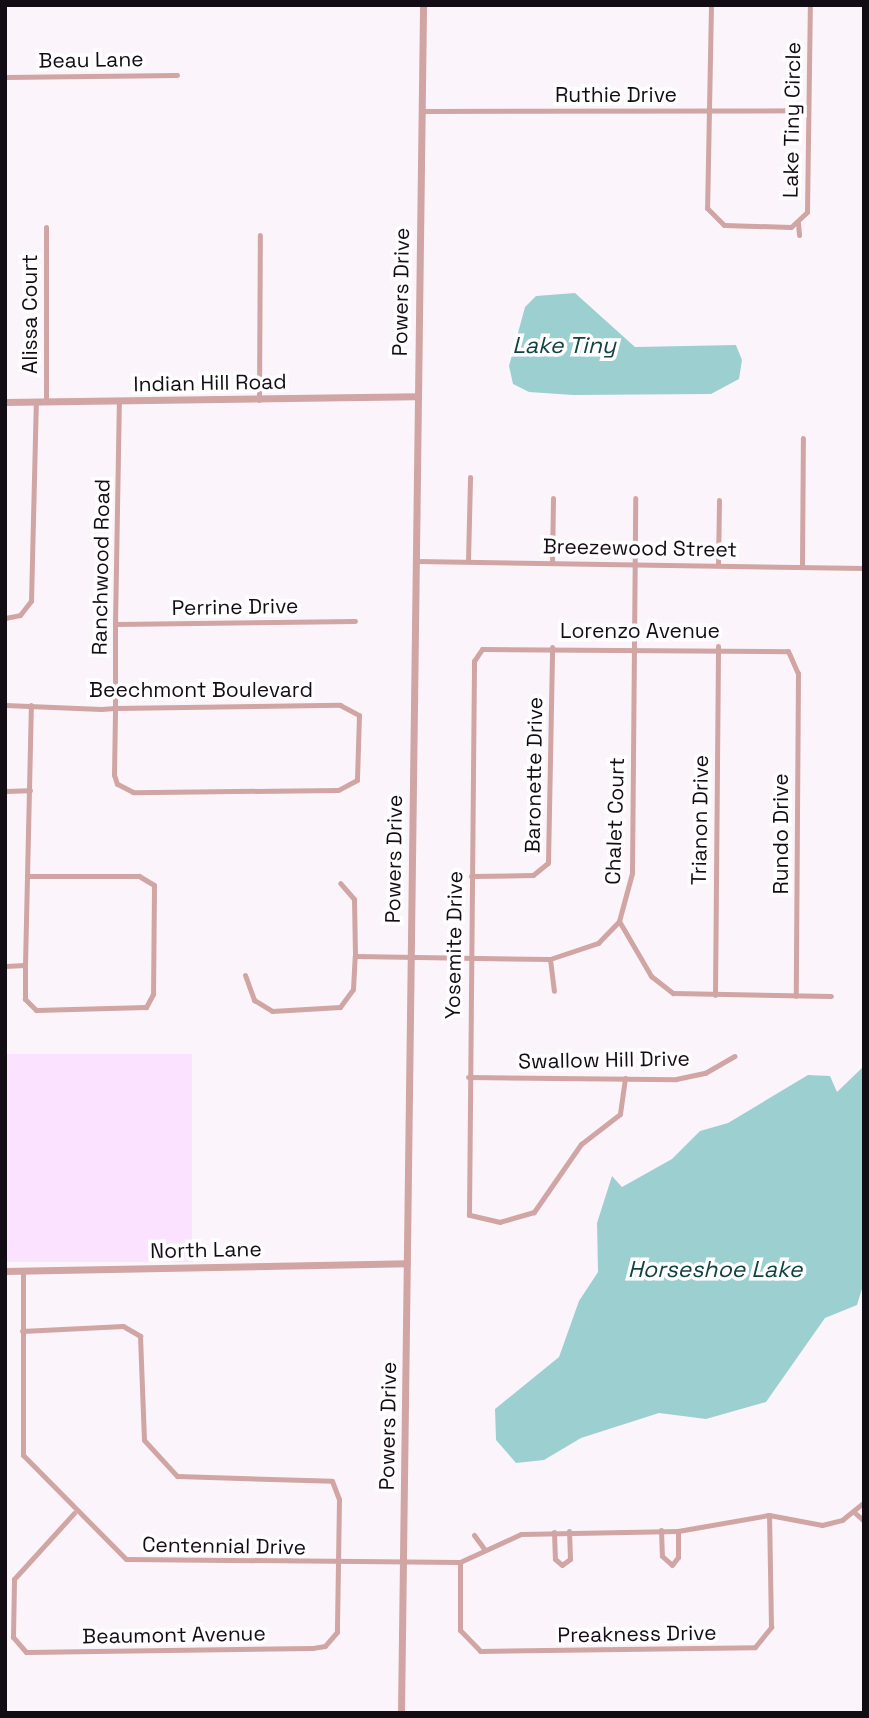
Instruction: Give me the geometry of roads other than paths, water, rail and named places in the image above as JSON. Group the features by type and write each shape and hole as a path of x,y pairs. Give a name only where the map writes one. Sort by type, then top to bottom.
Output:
{"street":[{"name":"Powers Drive","path":"401,1713 416,396 424,111 423,5"},
{"name":"Lake Tiny Circle","path":"711,5 708,110 712,219 798,223 807,212 810,5"},
{"name":"Beau Lane","path":"5,77 177,75"},
{"name":"Ruthie Drive","path":"424,111 808,110"},
{"path":"798,223 799,235"},
{"name":"Alissa Court","path":"46,226 46,402"},
{"path":"259,400 260,235"},
{"name":"Indian Hill Road","path":"5,402 416,396"},
{"path":"5,618 20,615 32,601 36,402"},
{"name":"Ranchwood Road","path":"114,775 120,402"},
{"path":"802,566 803,438"},
{"path":"468,561 470,477"},
{"path":"552,563 553,498"},
{"name":"Chalet Court","path":"619,921 632,873 635,498"},
{"path":"718,565 719,500"},
{"name":"Breezewood Street","path":"416,561 864,568"},
{"name":"Perrine Drive","path":"115,624 355,621"},
{"name":"Lorenzo Avenue","path":"474,661 488,646 778,647 796,659 798,673"},
{"name":"Trianon Drive","path":"715,995 718,646"},
{"name":"Baronette Drive","path":"471,876 533,875 548,863 552,647"},
{"name":"Yosemite Drive","path":"474,661 465,1206 479,1222 534,1212 582,1144 620,1114 625,1078"},
{"name":"Rundo Drive","path":"796,996 798,673"},
{"name":"Beechmont Boulevard","path":"5,705 115,708 340,705 359,715 357,780 338,790 134,792 124,790 114,775"},
{"path":"27,876 139,876 156,894 153,994 146,1007 30,1006 25,965 27,876 30,790 31,705"},
{"path":"5,791 30,790"},
{"path":"245,975 263,1007 328,1011 348,999 355,956 354,900 340,883"},
{"path":"355,956 550,959 598,943 619,921 661,987 715,995 831,996"},
{"path":"550,959 554,990"},
{"path":"5,966 25,965"},
{"name":"Swallow Hill Drive","path":"468,1077 676,1079 705,1073 735,1056"},
{"name":"North Lane","path":"5,1270 407,1264"},
{"name":"Centennial Drive","path":"23,1270 23,1455 74,1513 115,1554 140,1563 460,1562"},
{"path":"22,1331 123,1326 140,1336 143,1351 144,1440 166,1469 190,1478 324,1477 338,1487 338,1563"},
{"path":"460,1562 521,1534 678,1531 769,1516 822,1525 854,1511 864,1502"},
{"path":"854,1511 864,1521"},
{"name":"Beaumont Avenue","path":"74,1513 14,1579 13,1637 34,1654 325,1646 337,1632 338,1563"},
{"name":"Preakness Drive","path":"460,1562 460,1630 481,1651 755,1647 771,1627 769,1516"},
{"path":"661,1530 662,1556 671,1565 678,1557 678,1531"},
{"path":"554,1532 555,1559 562,1565 570,1559 569,1531"},
{"path":"474,1535 484,1549"}],"water":[{"name":"Lake Tiny","path":"575,293 635,347 736,345 742,360 739,379 711,394 573,395 529,392 513,384 509,366 525,307 536,296"},
{"name":"Horseshoe Lake","path":"864,1066 864,1282 857,1305 825,1318 766,1402 706,1419 659,1413 581,1438 544,1460 516,1463 496,1440 495,1409 559,1357 579,1301 598,1272 597,1223 612,1176 622,1187 672,1159 700,1131 728,1123 808,1075 830,1076 837,1092"}]}
